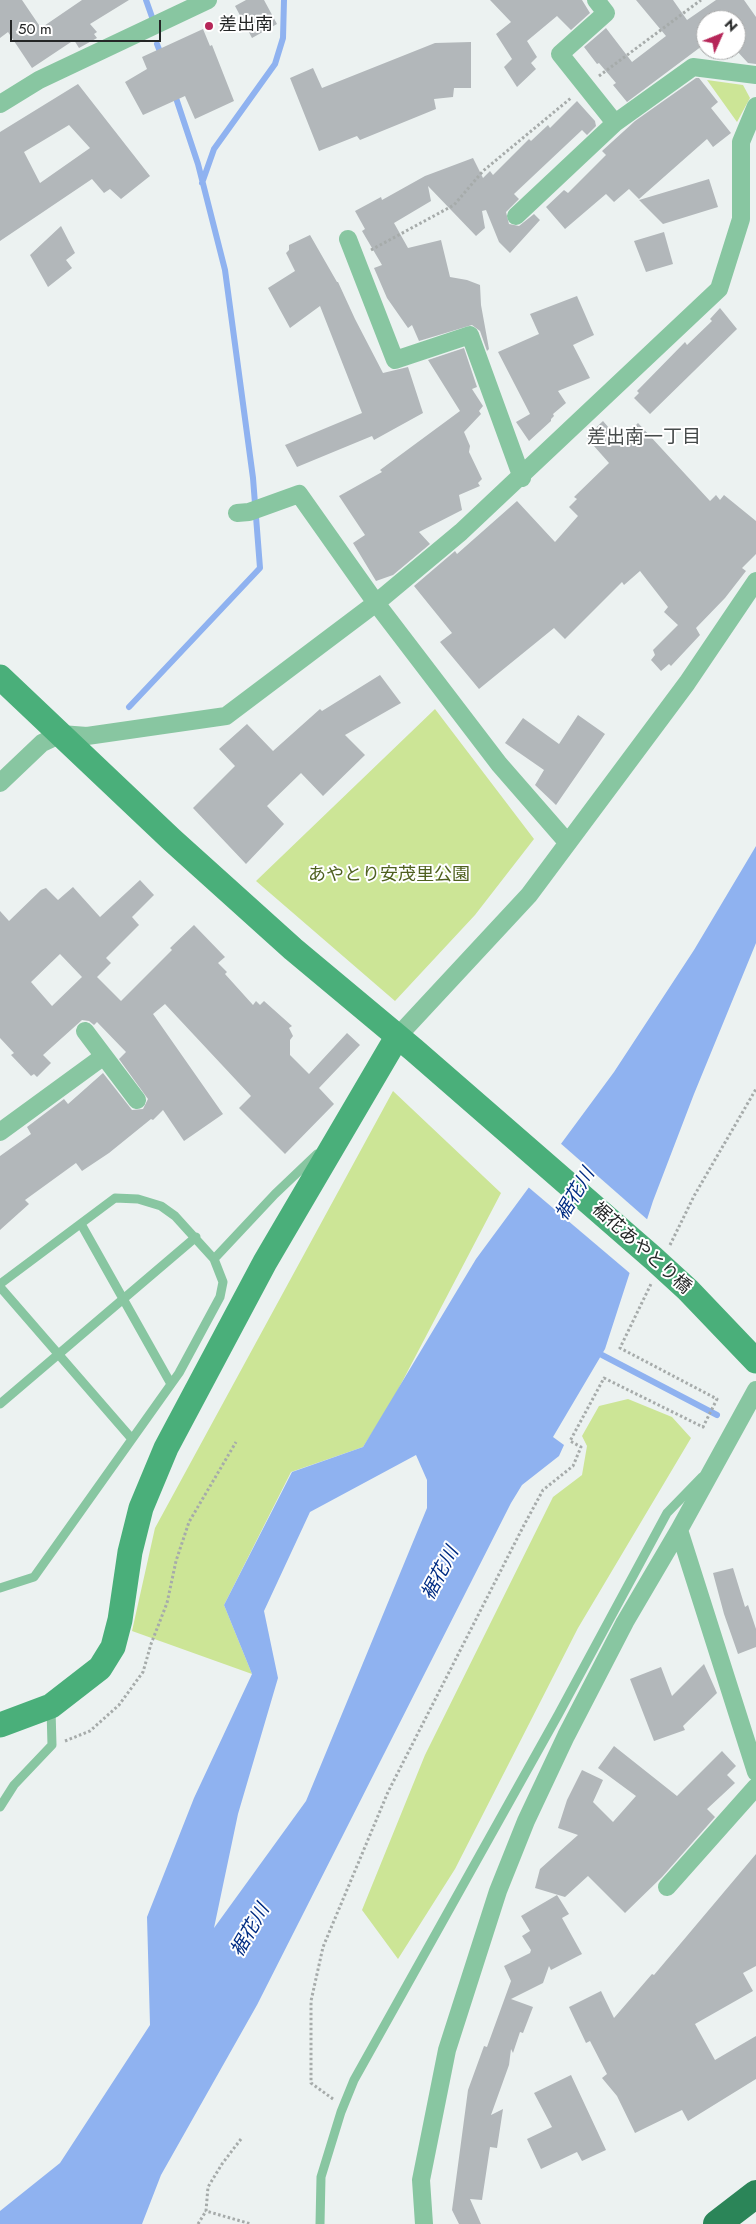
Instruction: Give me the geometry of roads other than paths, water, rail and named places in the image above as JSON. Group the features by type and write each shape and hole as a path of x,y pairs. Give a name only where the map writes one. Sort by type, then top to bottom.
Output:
{"highway":[{"path":"716,2224 756,2194"}],"street":[{"path":"0,104 39,80 208,0"},
{"path":"596,0 606,13 560,54 615,123"},
{"path":"516,216 615,123 693,67 756,75"},
{"path":"0,783 42,743 61,734 87,736 226,716 376,603 522,478 719,289 741,219 741,142 756,106"},
{"path":"348,239 395,360 470,334 522,478"},
{"path":"249,511 298,494 376,603 499,764 567,842"},
{"path":"0,1725 51,1706 100,1668 113,1647 120,1620 130,1552 141,1508 166,1448 264,1262 332,1146 406,1044 529,895 687,683 756,581"},
{"name":"裾花あやとり橋","path":"0,677 172,840 294,949 653,1258 688,1290 754,1358"},
{"path":"85,1031 137,1100"},
{"path":"0,1132 104,1056"},
{"path":"424,2224 421,2180 447,2050 498,1891 526,1822 571,1727 625,1622 679,1530 756,1390"},
{"path":"679,1530 756,1772"},
{"path":"667,1887 756,1787"}],"lane":[{"path":"214,1259 321,1150 332,1146"},
{"path":"0,1588 34,1577 132,1439 171,1384 220,1297 223,1282 214,1259 175,1216 161,1206 138,1198 115,1198 0,1285 132,1439"},
{"path":"81,1224 122,1300 171,1384"},
{"path":"0,1404 196,1238"},
{"path":"320,2224 321,2177 343,2107 354,2080 558,1715 667,1513 718,1459"},
{"path":"0,1807 14,1785 52,1745 51,1706"}],"water":[{"name":"裾花川","path":"756,846 756,943 694,1094 653,1201 605,1349 553,1437 564,1445 559,1456 522,1485 511,1503 257,2005 161,2175 142,2224 0,2224 0,2211 60,2163 150,2025 147,1917 194,1798 252,1674 224,1605 292,1472 363,1447 476,1259 614,1072 694,950","holes":["416,1455 427,1480 427,1508 306,1801 214,1928 238,1814 278,1678 264,1611 310,1512"]}],"waterway":[{"path":"146,0 152,17"},
{"path":"202,183 214,149 275,64 283,38 284,0"},
{"path":"157,44 162,57"},
{"path":"129,707 260,568 253,478 225,270 198,164 174,92"},
{"path":"602,1355 717,1415"}],"place":[{"name":"差出南","path":"209,26"}],"district":[{"name":"差出南一丁目","path":"644,438"}],"park label":[{"name":"あやとり安茂里公園","path":"389,876"}]}
